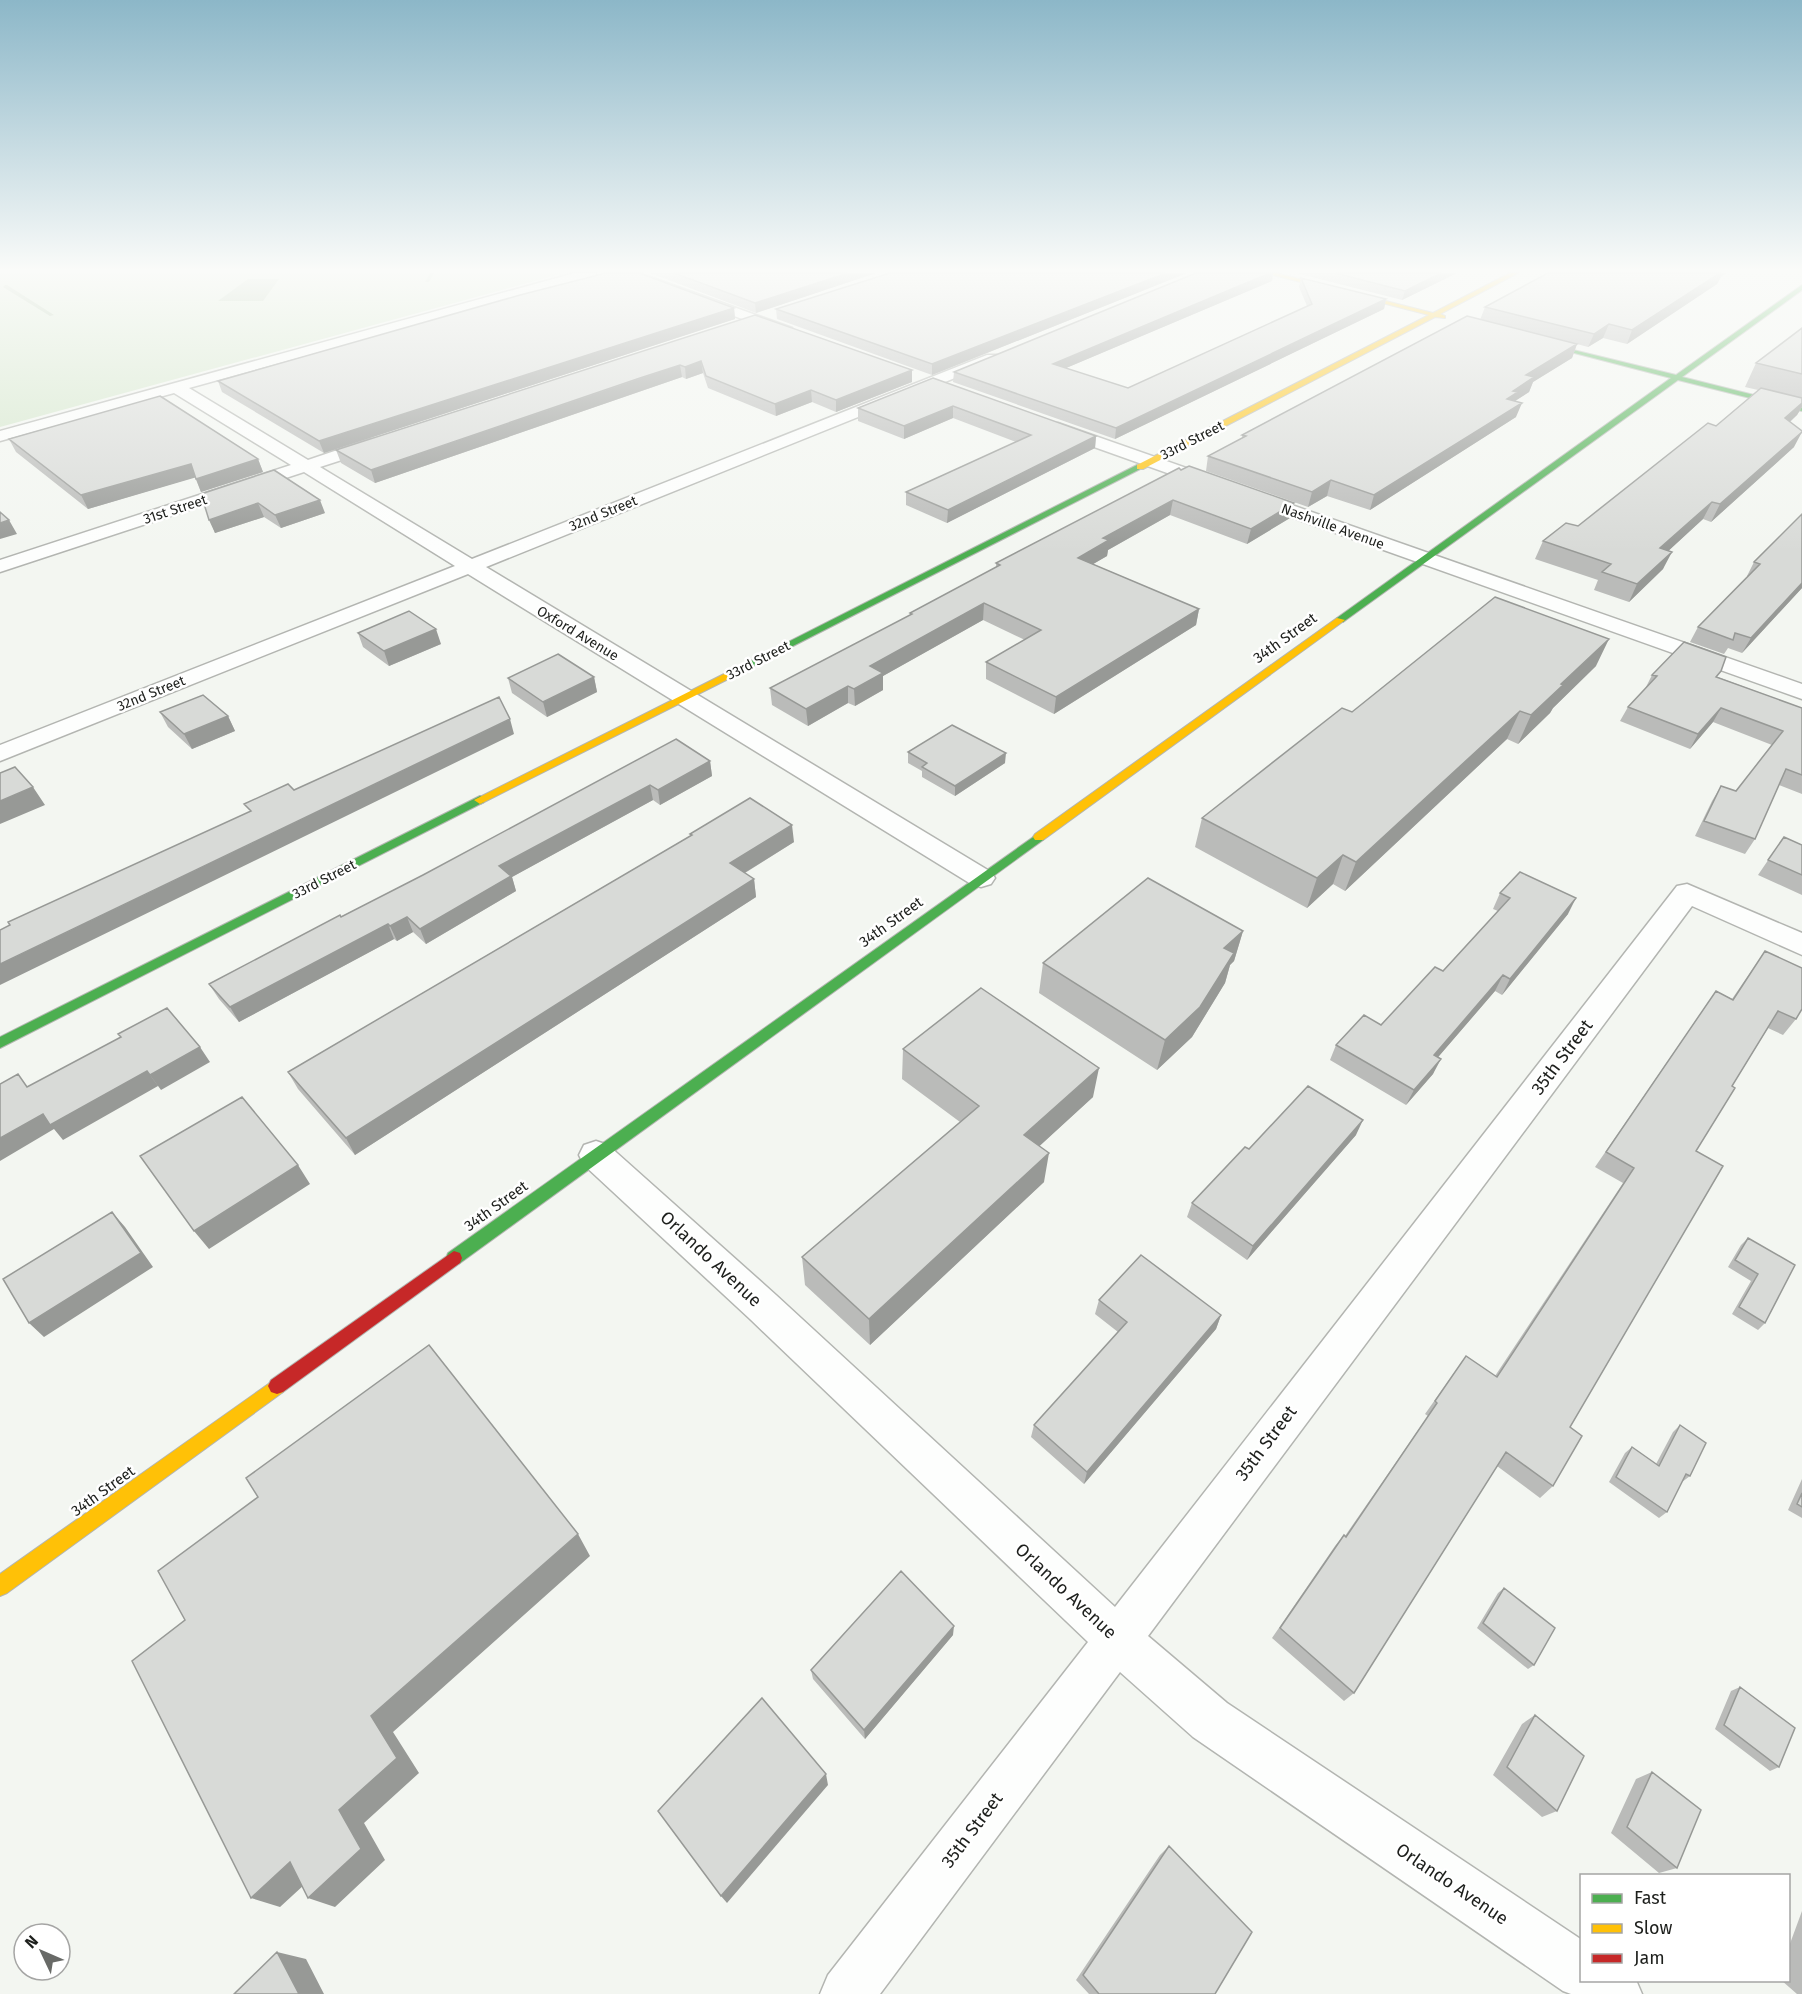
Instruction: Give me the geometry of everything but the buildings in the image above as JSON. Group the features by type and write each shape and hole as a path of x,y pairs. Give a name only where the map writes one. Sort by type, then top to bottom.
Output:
{"street":[{"path":"0,436 252,366"},
{"name":"32nd Street","path":"0,754 973,366"},
{"name":"33rd Street","path":"0,1043 1334,366"},
{"path":"1633,366 1802,408"},
{"name":"34th Street","path":"0,1586 1692,366"},
{"path":"902,372 955,391"},
{"name":"Oxford Avenue","path":"176,387 981,879"},
{"name":"Nashville Avenue","path":"1044,423 1802,692"},
{"name":"31st Street","path":"0,566 396,437"},
{"name":"35th Street","path":"847,1994 1687,893 1802,945"},
{"name":"Orlando Avenue","path":"596,1155 764,1306 1117,1639 1210,1720 1580,1971"},
{"path":"1598,1982 1615,1994"}],"shaded area":[{"path":"0,366 223,366 0,427"}],"traffic: fast":[{"path":"1633,366 1802,409"},
{"path":"1340,620 1692,366"},
{"path":"740,669 1140,467"},
{"path":"0,1043 480,800"},
{"path":"454,1258 1039,837"}],"traffic: slow":[{"path":"1140,467 1335,366"},
{"path":"1039,837 1340,620"},
{"path":"480,800 740,669"},
{"path":"0,1586 277,1386"}],"traffic: jam":[{"path":"277,1386 454,1258"}]}
